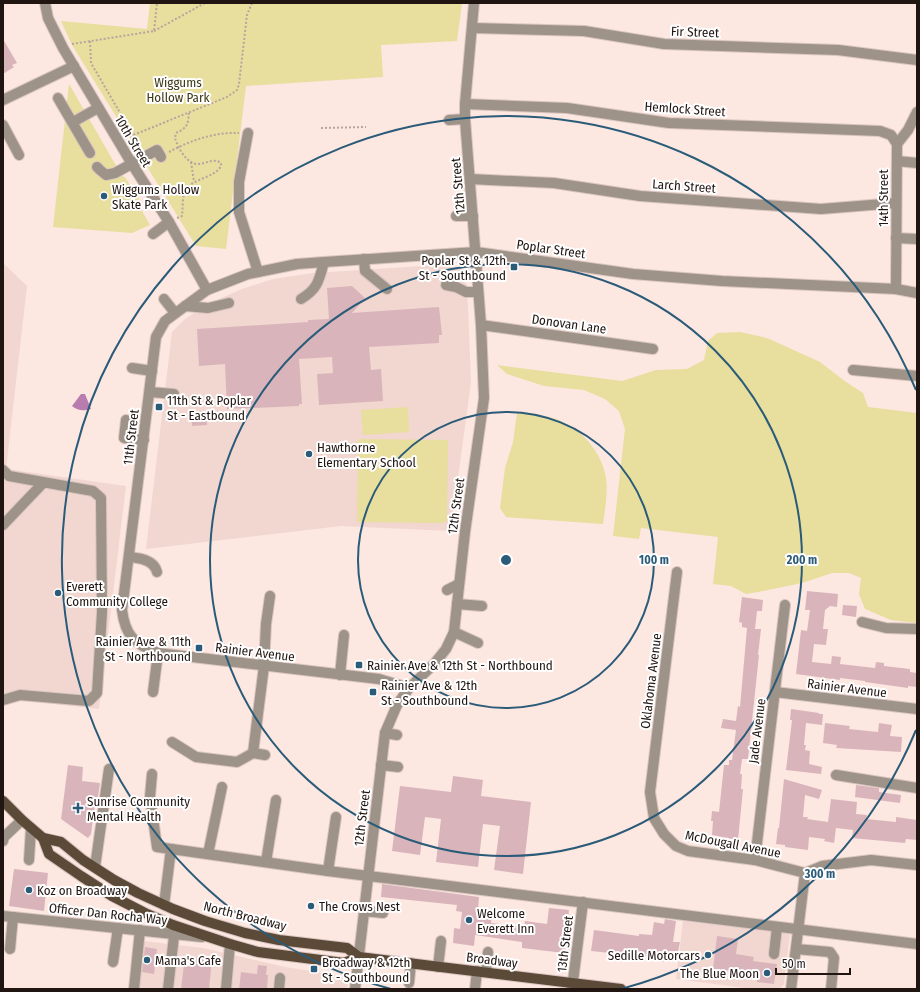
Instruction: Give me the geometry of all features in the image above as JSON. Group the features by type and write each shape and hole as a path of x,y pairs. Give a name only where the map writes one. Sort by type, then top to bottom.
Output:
{"main road":[{"name":"North Broadway","path":"4,804 43,838 61,842 94,867 138,893 164,905 205,921 245,933 279,940 347,948 359,957"},
{"path":"43,838 49,854 112,896 175,930 210,938 258,952 344,963 359,957"},
{"name":"Broadway","path":"359,957 438,966 573,986 621,989"}],"street":[{"name":"10th Street","path":"45,3 48,18 62,46 118,141 169,222 207,290"},
{"name":"12th Street","path":"355,989 386,733 397,705 409,688 446,649 454,632 484,398 481,325 465,119 474,3"},
{"name":"Fir Street","path":"472,28 584,31 664,44 838,50 917,60"},
{"path":"3,100 74,66"},
{"path":"58,98 90,153"},
{"name":"Hemlock Street","path":"465,104 568,108 669,123 880,131 891,134 897,144"},
{"path":"73,122 98,108"},
{"path":"897,144 908,130 917,112"},
{"path":"449,120 465,119"},
{"path":"3,125 19,155"},
{"path":"248,133 239,182 239,212 258,272"},
{"name":"14th Street","path":"896,290 897,144"},
{"path":"97,167 106,175 114,173 157,150 161,157"},
{"path":"897,161 917,163"},
{"name":"Larch Street","path":"470,178 554,183 640,196 821,209 896,203"},
{"path":"456,216 473,216"},
{"path":"152,234 169,222"},
{"path":"896,238 917,239"},
{"name":"Poplar Street","path":"207,290 248,274 297,264 476,252 633,274 722,282 896,290 917,293"},
{"path":"364,259 365,271 387,289"},
{"path":"301,299 310,294 317,285 324,262"},
{"path":"446,285 456,287 466,292 478,292"},
{"name":"11th Street","path":"122,610 156,337 165,320 207,290"},
{"path":"164,299 175,313"},
{"path":"185,306 208,308 229,303"},
{"name":"Donovan Lane","path":"481,325 653,349"},
{"path":"132,368 152,371"},
{"path":"853,370 917,376"},
{"path":"150,392 174,394"},
{"path":"126,420 124,438 144,440"},
{"path":"3,470 9,476 93,491 101,498 102,614 97,693 89,701 20,695 3,700"},
{"path":"3,525 43,483"},
{"path":"129,557 142,559 152,564 156,568 157,572"},
{"name":"Oklahoma Avenue","path":"650,792 677,572"},
{"path":"447,590 459,584"},
{"path":"253,753 264,666 266,624 270,596"},
{"path":"457,604 482,606"},
{"name":"Jade Avenue","path":"755,860 784,605"},
{"name":"Rainier Avenue","path":"122,610 124,624 129,634 146,648 158,652 379,679 409,688"},
{"path":"862,622 886,628 917,629"},
{"path":"454,632 478,643"},
{"path":"340,675 344,635"},
{"path":"153,692 158,652"},
{"name":"Rainier Avenue","path":"774,692 917,709"},
{"path":"386,733 397,735"},
{"path":"172,742 196,757 237,762 253,753 265,755"},
{"path":"381,765 398,767"},
{"path":"94,867 109,769"},
{"path":"152,774 150,797 157,847 495,894 583,902 917,944"},
{"path":"836,775 917,788"},
{"path":"208,854 222,787"},
{"name":"McDougall Avenue","path":"650,792 654,818 664,834 676,846 688,852 755,860 805,873"},
{"path":"266,862 276,800"},
{"path":"328,871 336,817"},
{"path":"3,841 4,837 22,820"},
{"path":"29,860 30,828"},
{"path":"164,905 172,849"},
{"path":"791,989 805,873 822,866 871,860 917,865"},
{"name":"13th Street","path":"573,986 583,902"},
{"path":"364,912 383,913"},
{"path":"8,917 10,949"},
{"name":"Officer Dan Rocha Way","path":"8,917 140,930 175,930"},
{"path":"774,954 777,927"},
{"path":"113,962 118,928"},
{"path":"134,989 140,930"},
{"path":"168,989 175,930"},
{"path":"438,966 441,941"},
{"path":"226,989 230,944"},
{"path":"796,949 830,952 834,958 831,989"},
{"path":"475,989 488,952"},
{"path":"409,983 411,963"},
{"path":"279,989 280,978"}],"path":[{"path":"154,31 157,3"},
{"path":"62,46 154,31 205,3"},
{"path":"118,141 227,97 237,90 247,16 252,3"},
{"path":"90,41 91,63 133,135"},
{"path":"169,222 182,216 184,192 187,188 194,182 218,171 221,166 221,163 214,161 198,164 185,157 175,138 175,135 186,128 189,112"},
{"path":"321,128 366,126"},
{"path":"161,157 179,146 215,134 248,133"},
{"path":"190,161 194,182"}],"shaded area":[{"name":"Everett Community College","path":"3,263 27,286 6,469 126,486 99,709 19,700 3,703"},
{"name":"Hawthorne Elementary School","path":"438,265 447,267 462,267 464,282 467,284 471,381 451,531 341,526 146,549 172,332 185,319 210,303 242,289 273,279 313,273"},
{"path":"81,394 85,394 91,409 81,410 72,406"},
{"path":"683,921 790,933 784,984 779,989 752,989 676,979"},
{"path":"135,940 203,948 285,967 343,976 348,982 347,989 130,989"}],"green space":[{"name":"Wiggums Hollow Park","path":"150,3 462,3 457,41 381,45 383,77 246,86 226,249 196,246 72,45 61,21 147,29"},
{"path":"69,84 122,176 125,177 139,199 138,204 150,225 132,233 53,227"},
{"path":"740,332 767,338 820,362 863,393 868,407 917,413 916,623 891,620 865,609 859,594 861,578 849,573 832,573 802,583 746,594 731,586 713,584 718,537 641,528 639,539 613,536 625,429 619,411 605,399 584,390 544,386 507,374 497,365 622,381 656,370 687,369 704,360 708,341 717,333"},
{"path":"408,407 409,432 363,435 361,410"},
{"path":"517,413 556,419 574,428 589,442 600,459 606,478 607,484 603,524 506,517 500,508 505,468 513,442"},
{"path":"358,439 448,440 447,520 444,523 357,522"}],"building":[{"path":"3,39 17,63 12,65 14,67 3,74"},
{"name":"Hawthorne Elementary School","path":"352,286 365,298 352,313 439,307 442,335 439,335 439,343 369,347 371,370 381,369 383,401 319,405 317,374 333,373 332,357 299,359 302,404 299,404 299,406 227,409 225,364 199,366 197,329 308,322 308,320 329,319 327,288"},
{"path":"206,411 207,425 192,426 191,412"},
{"path":"807,591 838,594 837,607 830,606 825,610 823,629 828,629 826,645 814,644 812,662 831,664 832,656 841,657 840,664 875,668 876,662 884,663 884,666 910,669 910,672 917,673 917,687 908,686 908,688 865,681 840,678 840,680 796,674 801,630 807,631 810,610 805,610"},
{"path":"742,597 763,600 762,611 757,611 755,629 761,629 759,655 748,759 742,759 740,774 742,774 741,789 743,789 738,840 712,835 713,821 711,821 712,811 719,812 724,765 729,765 729,760 732,760 736,730 721,728 723,719 736,721 738,706 740,707 747,628 742,627 742,623 739,622"},
{"path":"843,605 857,606 856,617 842,615"},
{"path":"791,709 823,714 822,725 806,723 804,745 806,745 805,750 810,751 809,764 822,767 821,774 786,770 792,720 790,720"},
{"path":"825,723 850,726 849,729 878,732 879,723 892,725 890,736 902,737 901,752 836,748 837,745 823,743"},
{"name":"Sunrise Community Mental Health","path":"68,765 83,767 82,781 100,783 98,797 96,797 91,834 88,838 61,819"},
{"path":"453,776 483,780 481,796 531,802 523,874 494,870 500,826 483,824 478,867 436,862 441,819 425,817 420,855 392,851 400,786 451,792"},
{"path":"784,779 822,790 819,799 805,795 803,817 808,817 807,819 828,822 831,799 857,802 856,814 867,815 866,819 896,822 896,817 917,820 917,840 906,839 905,843 852,838 853,830 836,828 834,843 824,841 825,839 809,837 808,850 785,847 785,845 776,844"},
{"path":"856,785 879,788 879,792 901,795 900,803 855,797"},
{"name":"Koz on Broadway","path":"14,869 48,873 44,911 9,906"},
{"path":"382,884 479,897 478,911 492,913 491,923 524,927 525,921 547,924 549,908 569,910 564,953 522,948 522,942 475,935 474,946 453,943 454,928 460,929 462,912 456,911 457,905 381,897"},
{"path":"665,919 676,921 673,942 680,942 678,952 672,951 670,962 657,961 658,958 591,951 594,930 639,936 639,934 652,935 654,922 664,924"},
{"path":"717,936 738,939 736,954 754,957 753,961 777,964 774,984 757,982 758,973 713,969"},
{"name":"Mama's Cafe","path":"145,947 157,949 154,974 142,972"},
{"path":"185,956 212,960 209,989 181,989"},
{"path":"258,965 267,966 267,989 239,989 241,972 257,974"}],"place":[{"name":"Wiggums Hollow Skate Park","path":"104,196"},
{"name":"Poplar St & 12th St - Southbound","path":"514,267"},
{"name":"11th St & Poplar St - Eastbound","path":"159,407"},
{"name":"Hawthorne Elementary School","path":"309,454"},
{"name":"Everett Community College","path":"58,593"},
{"name":"Rainier Ave & 11th St - Northbound","path":"199,648"},
{"name":"Rainier Ave & 12th St - Northbound","path":"359,665"},
{"name":"Rainier Ave & 12th St - Southbound","path":"373,692"},
{"name":"Sunrise Community Mental Health","path":"78,808"},
{"name":"Koz on Broadway","path":"29,890"},
{"name":"The Crows Nest","path":"311,906"},
{"name":"Welcome Everett Inn","path":"469,920"},
{"name":"Sedille Motorcars","path":"708,955"},
{"name":"Mama's Cafe","path":"147,960"},
{"name":"Broadway & 12th St - Southbound","path":"314,969"},
{"name":"The Blue Moon","path":"767,973"}]}
